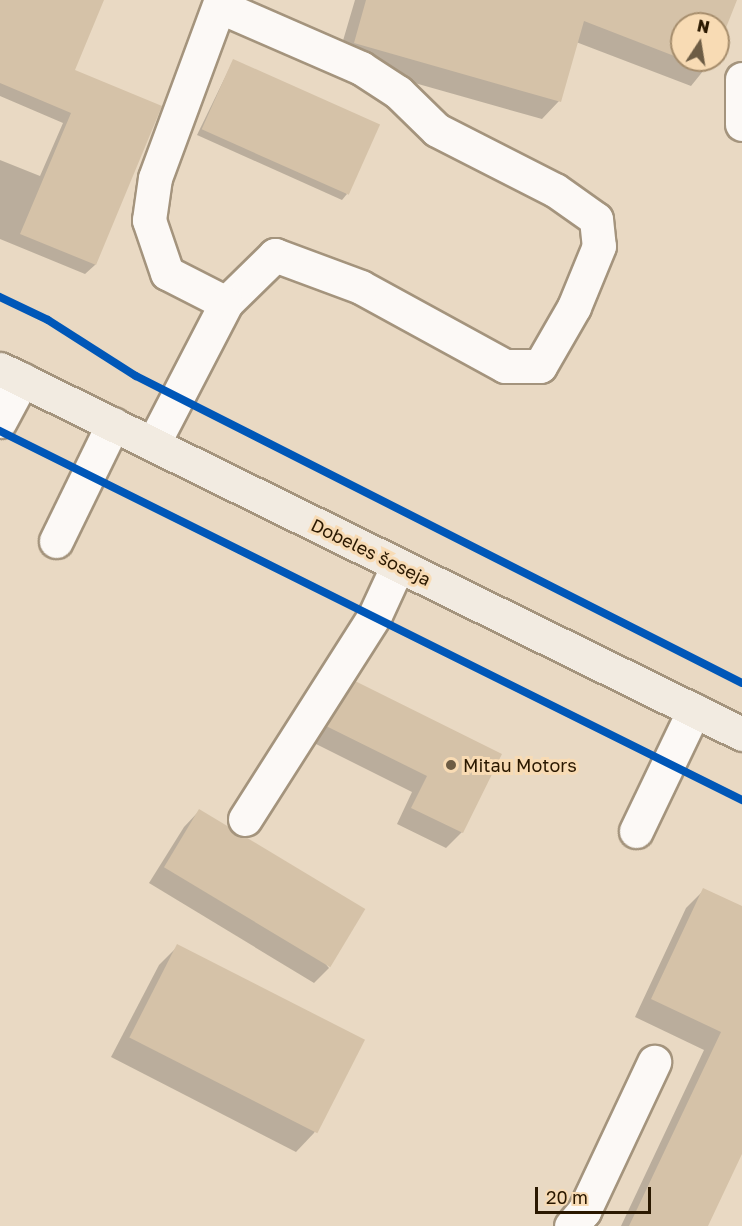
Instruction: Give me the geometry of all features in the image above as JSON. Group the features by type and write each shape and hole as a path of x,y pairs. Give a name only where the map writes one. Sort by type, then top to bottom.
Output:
{"main road":[{"name":"Dobeles šoseja","path":"11,374 742,734"}],"lane":[{"path":"153,444 226,303 275,255 361,287 505,366 540,366 574,307 599,246 596,219 555,190 437,130 398,92 362,68 221,3 155,178 149,220 167,273 226,303"},
{"path":"742,79 742,124"},
{"path":"0,421 11,374"},
{"path":"56,541 112,424"},
{"path":"246,819 375,615 398,565"},
{"path":"636,831 694,710"},
{"path":"571,1226 584,1211 654,1062"}],"building":[{"path":"0,0 104,0 75,70 162,106 96,265 20,234 71,113 0,83"},
{"path":"366,0 737,0 730,18 730,12 670,12 670,54 584,21 561,102 354,43"},
{"path":"233,59 380,124 349,195 202,129"},
{"name":"Mitau Motors","path":"355,681 502,754 463,833 411,808 427,776 326,726"},
{"path":"199,809 365,909 330,967 164,867"},
{"path":"703,888 742,906 742,1154 708,1226 629,1226 721,1032 651,999"},
{"path":"177,944 365,1040 317,1133 129,1038"}],"cycle path":[{"path":"0,297 48,320 136,376 742,683"},
{"path":"0,431 742,800"}],"place":[{"name":"Mitau Motors","path":"451,765"}]}
